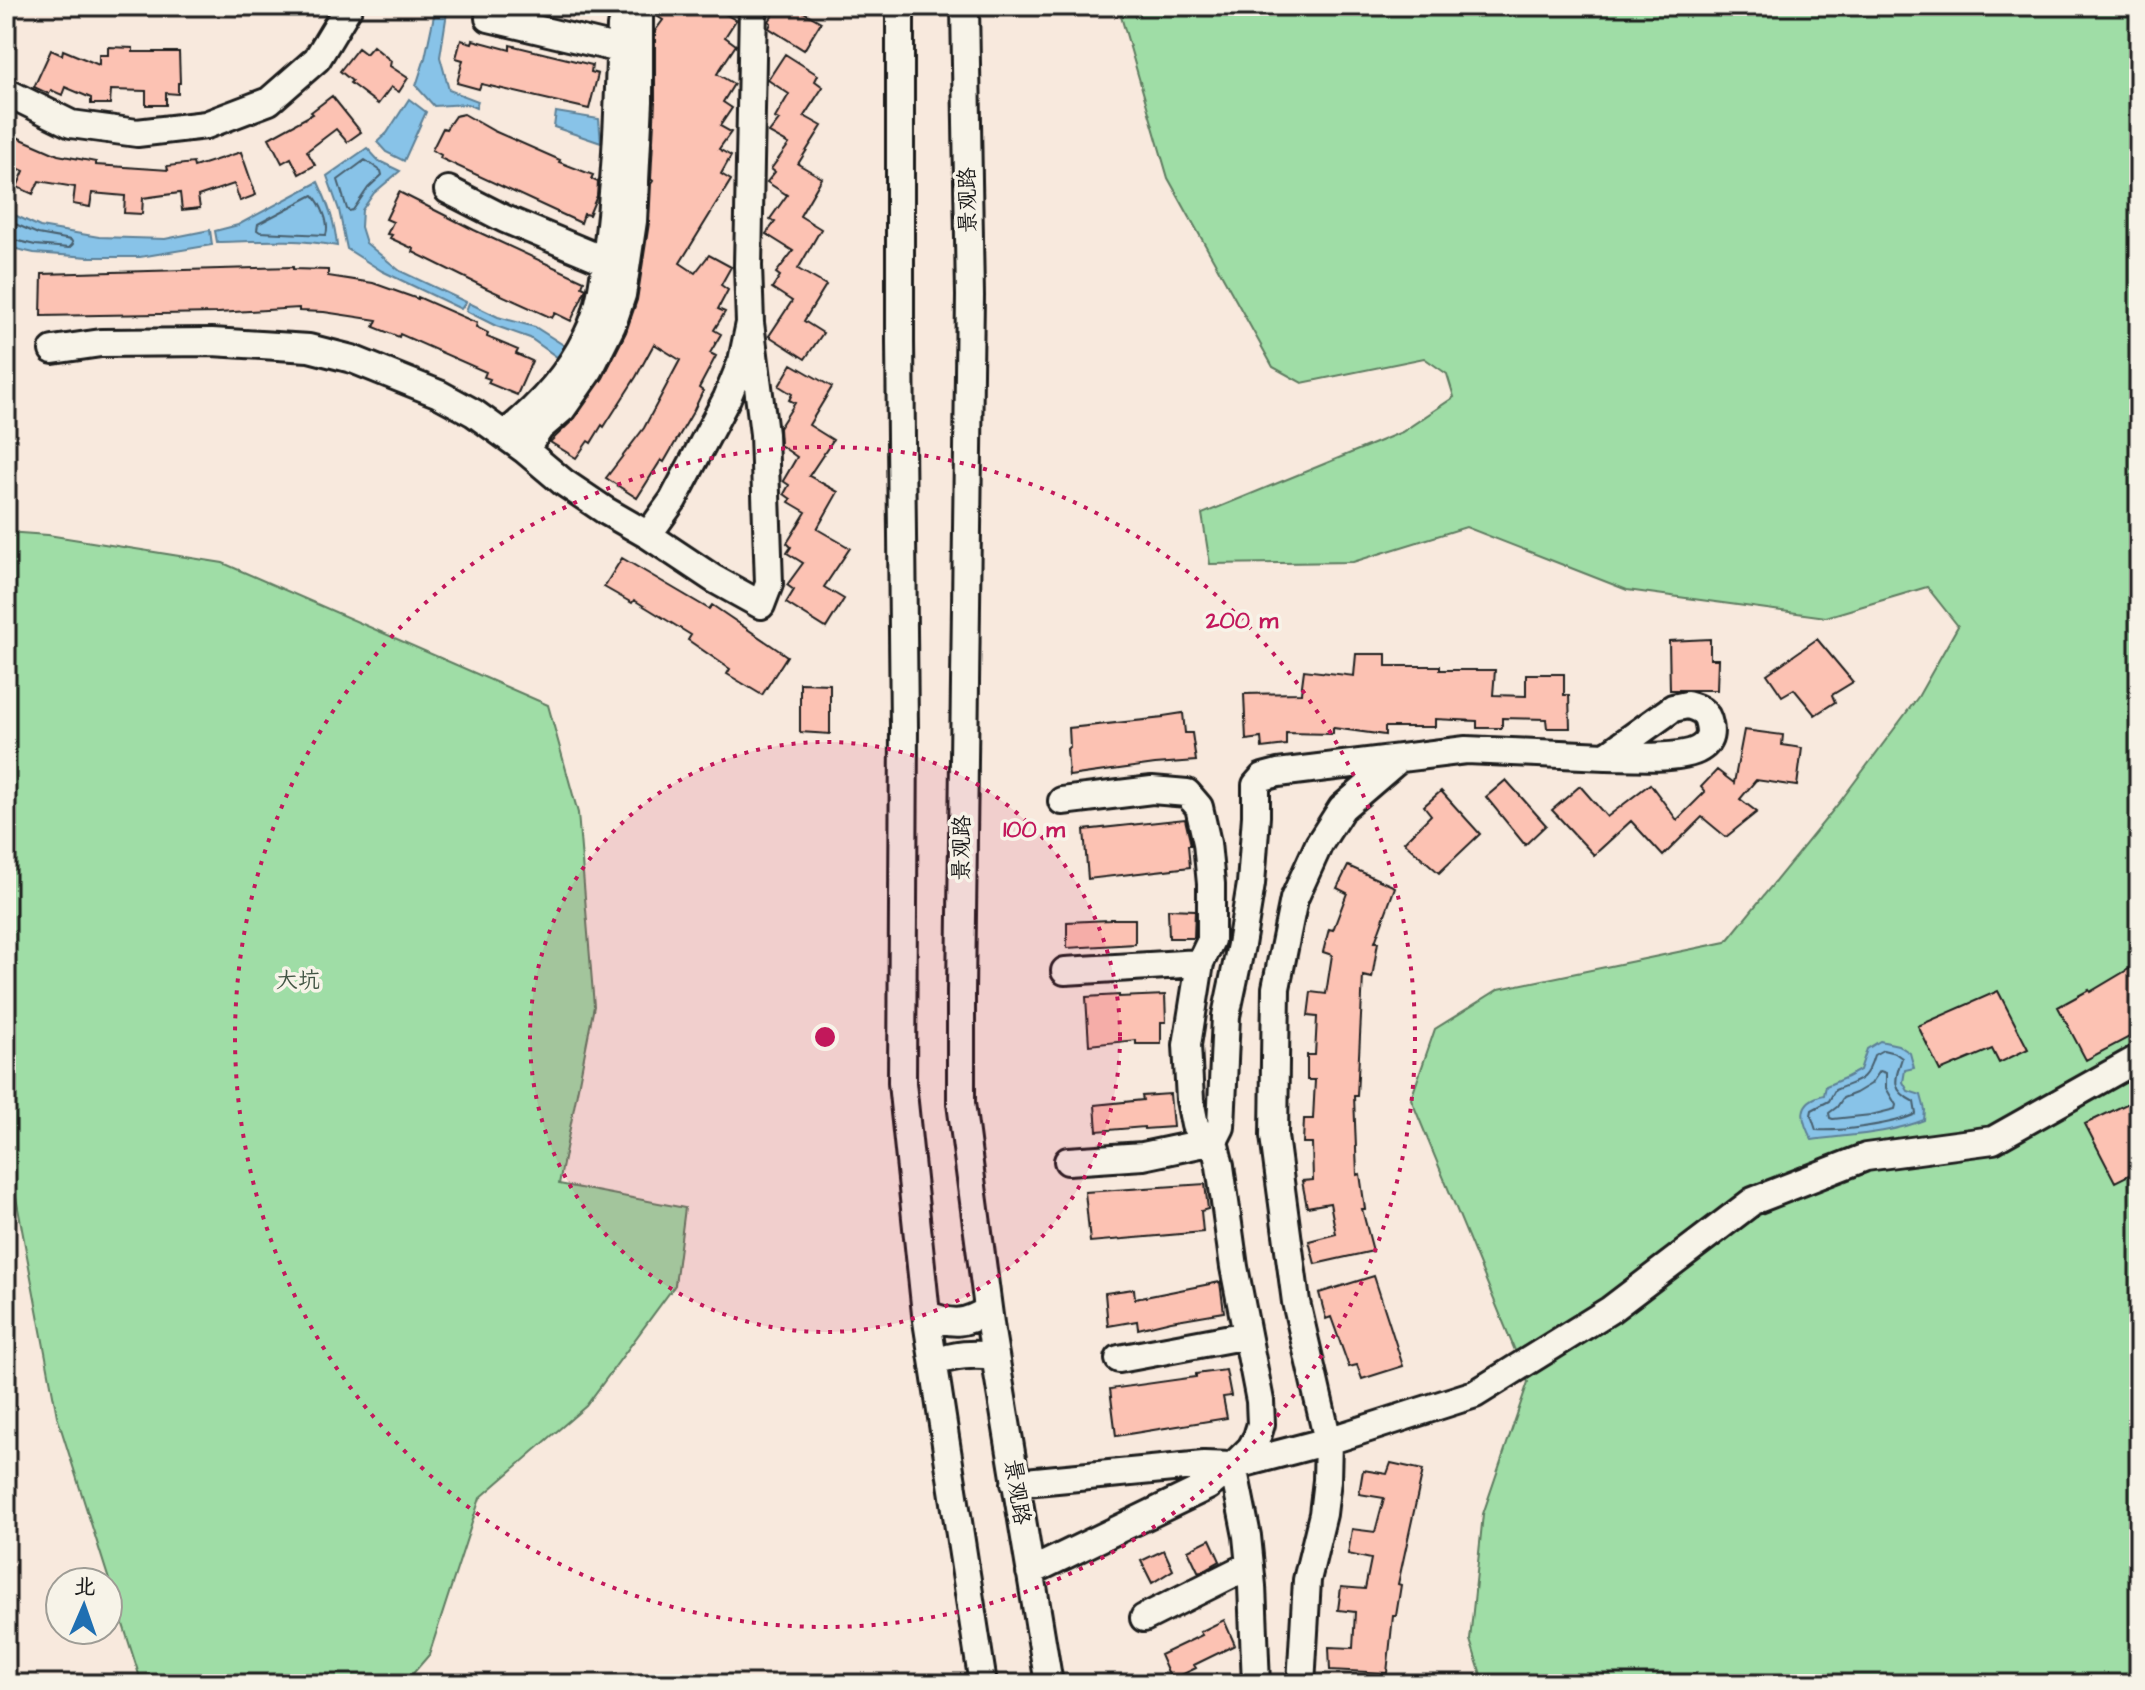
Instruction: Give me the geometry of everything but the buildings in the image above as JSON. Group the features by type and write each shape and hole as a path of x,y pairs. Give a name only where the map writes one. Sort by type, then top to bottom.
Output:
{"street":[{"path":"6,92 71,124 137,133 206,125 269,101 317,59 349,6"},
{"path":"515,442 540,428 562,409 590,369 612,325 622,295 616,264 633,221 639,101 622,6"},
{"path":"629,49 639,6"},
{"path":"53,350 101,343 212,342 309,348 352,359 439,394 474,413 606,511 761,605 769,584 764,434 750,323 748,266 753,6"},
{"path":"900,6 904,727 902,1083 926,1314 983,1684"},
{"name":"景观路","path":"965,6 970,296 961,1103 988,1310 1049,1684"},
{"path":"489,18 629,49"},
{"path":"448,190 505,219 616,264"},
{"path":"648,535 673,500 727,398 742,361 750,323"},
{"path":"1030,1572 1208,1486 1251,1448 1261,1424 1260,1401 1214,1141 1221,1127 1226,1016 1251,884 1256,785 1263,777 1466,750 1606,756"},
{"path":"1301,1684 1307,1580 1323,1514 1328,1441 1296,1302 1274,1136 1276,988 1294,899 1319,844 1342,808 1399,759"},
{"path":"1316,769 1342,808"},
{"path":"1062,801 1152,790 1187,793 1199,807 1207,843 1211,940 1200,963 1187,1045 1190,1100 1195,1125 1200,1134 1214,1141"},
{"path":"1065,971 1200,963"},
{"path":"1015,1483 1204,1465 1233,1466 1328,1441 1475,1394 1610,1310 1753,1201 1866,1157 1993,1140 2139,1058"},
{"path":"1068,1161 1143,1156 1214,1141"},
{"path":"926,1314 944,1321 959,1322 972,1320 988,1310"},
{"path":"1119,1359 1247,1335"},
{"path":"934,1362 974,1353 995,1356"},
{"path":"1233,1466 1250,1565 1256,1684"},
{"path":"1144,1618 1250,1565"}],"green space":[{"path":"1118,6 2139,6 2139,1683 1484,1684 1470,1640 1483,1514 1528,1382 1411,1099 1435,1029 1499,989 1726,942 1839,803 1918,697 1958,626 1927,587 1826,617 1627,590 1466,527 1353,562 1210,564 1202,514 1402,432 1454,397 1447,374 1424,358 1302,383 1273,367 1168,178"},
{"name":"大坑","path":"6,532 48,535 223,563 548,705 578,813 594,1006 559,1184 685,1208 675,1285 586,1406 480,1498 429,1655 404,1684 142,1684 124,1627 124,1566 105,1566 57,1416 6,1144"}],"water":[{"path":"436,6 448,6 440,57 449,90 478,101 476,108 467,104 434,106 416,86"},
{"path":"409,99 426,112 404,161 386,152 377,142 387,133"},
{"path":"556,112 599,119 601,143 554,127"},
{"path":"367,148 379,161 400,171 374,193 362,210 361,227 366,243 400,271 466,302 461,309 382,271 347,249 339,210 327,176"},
{"path":"318,182 335,229 337,246 292,241 217,242 215,231 238,225"},
{"path":"6,211 40,227 99,237 165,239 210,230 212,245 140,257 34,253 6,244"},
{"path":"469,303 498,317 535,327 565,346 557,357 530,338 466,311"},
{"path":"1880,1041 1898,1045 1910,1053 1914,1068 1905,1070 1903,1082 1908,1091 1921,1095 1924,1120 1883,1131 1812,1140 1805,1125 1805,1107 1824,1095 1826,1086 1860,1070 1867,1049"}]}
